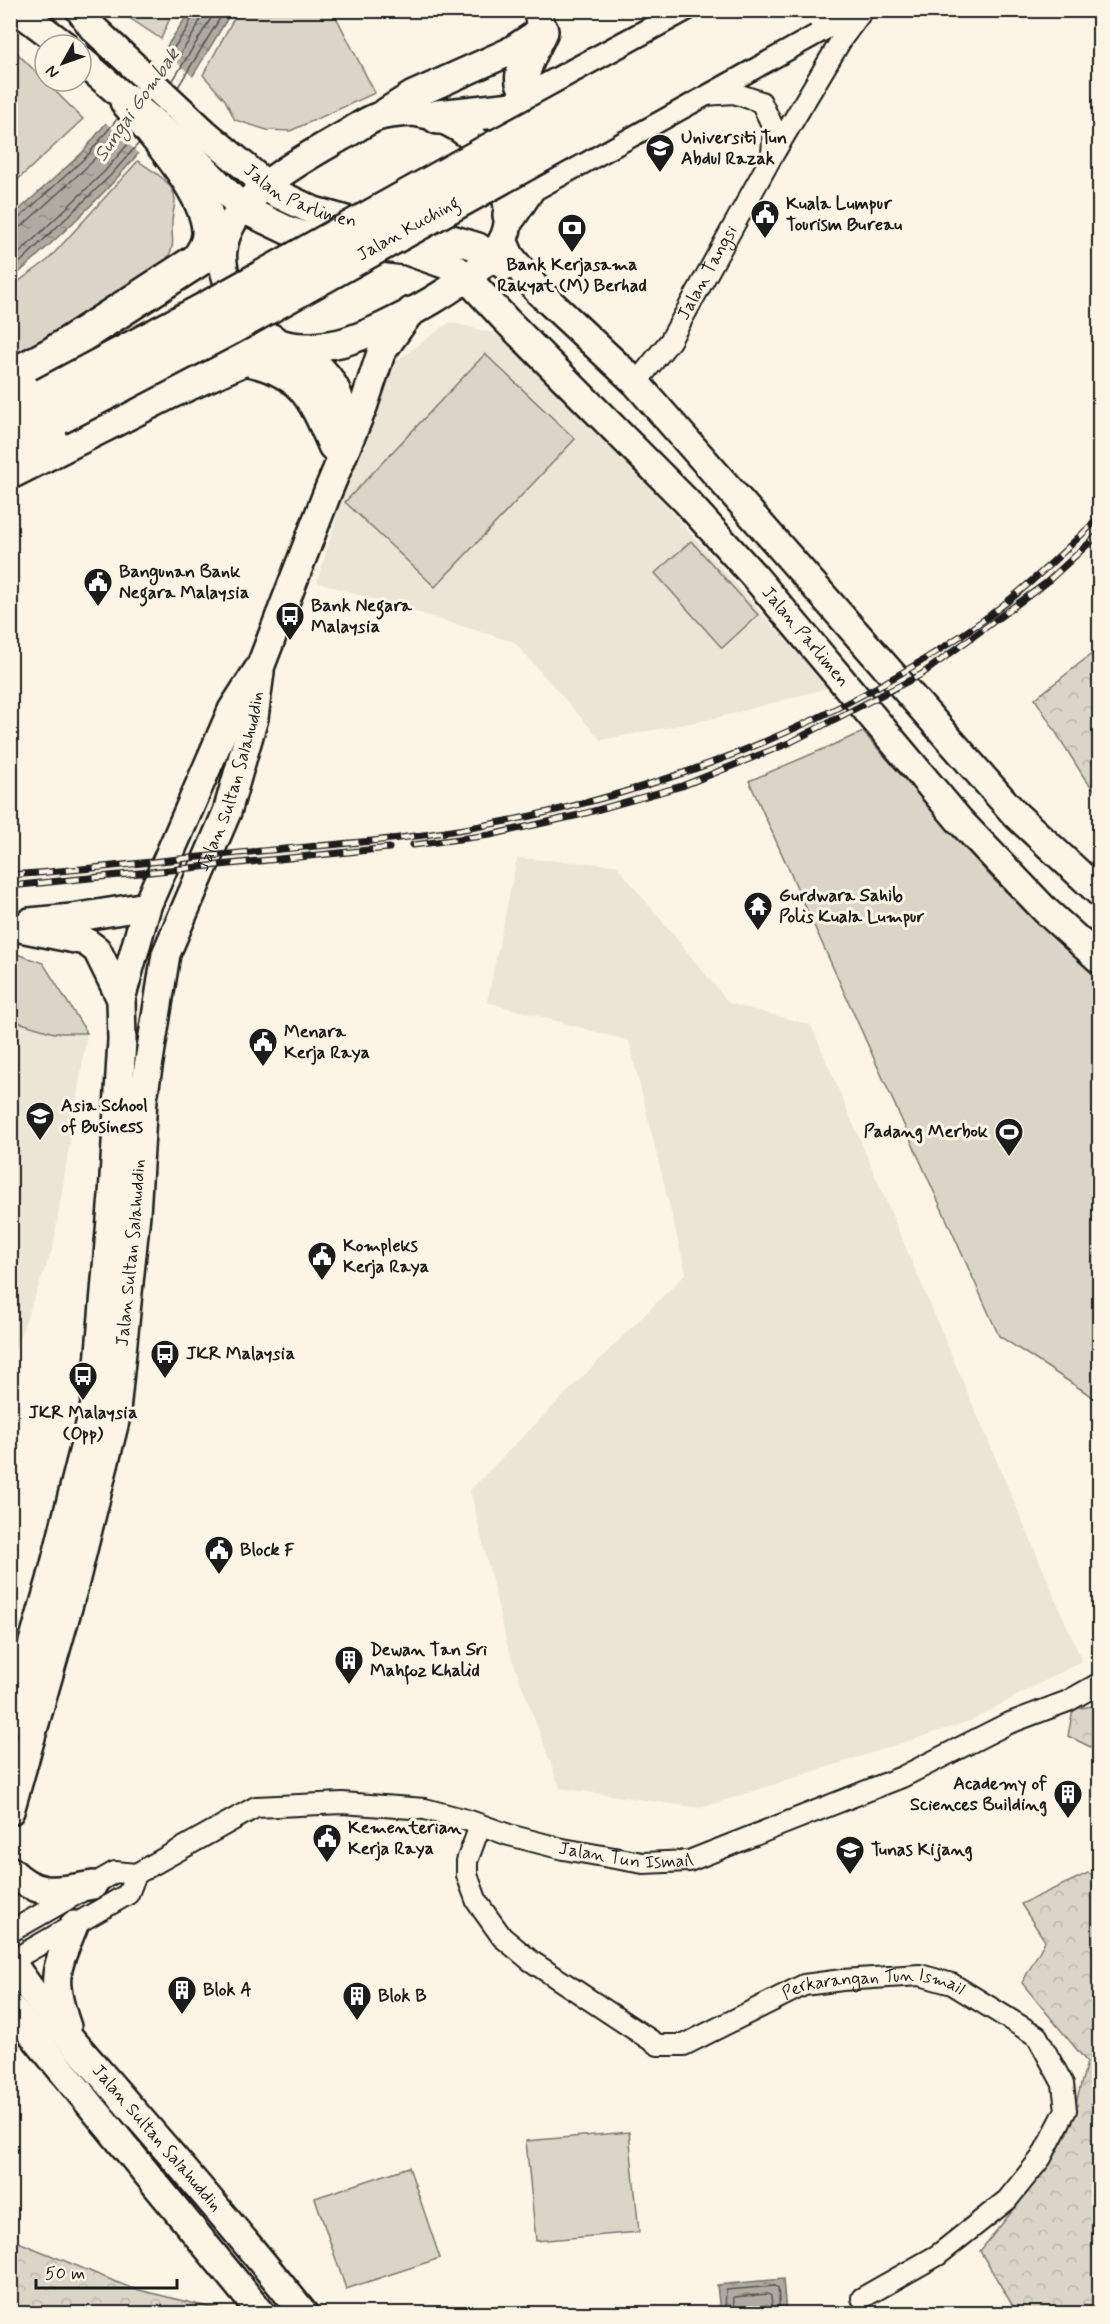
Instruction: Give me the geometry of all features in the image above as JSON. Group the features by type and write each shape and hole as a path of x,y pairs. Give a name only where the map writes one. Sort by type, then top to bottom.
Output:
{"highway":[{"path":"438,117 507,111 697,10"},
{"name":"Jalan Kuching","path":"10,442 51,406 204,310 747,10"},
{"name":"Jalan Kuching","path":"10,411 51,406 230,328 802,10"},
{"path":"496,240 530,185 846,10"},
{"path":"537,96 522,81 522,73 539,21"},
{"path":"57,351 198,260 206,249 210,232 190,150 127,101"},
{"path":"10,377 57,351 136,313 206,272 239,224"},
{"path":"136,313 152,315 163,321 179,344 178,368 167,393"},
{"path":"10,472 167,393 271,349"},
{"path":"271,349 267,362 283,369 305,387 319,408 335,445"}],"street":[{"name":"Jalan Parlimen","path":"80,10 93,28 111,44 190,150 223,189 239,224 289,231 316,239 407,251 455,279 468,297 505,320 686,501 754,577 959,820 1046,911 1100,960"},
{"name":"Jalan Tangsi","path":"636,383 670,340 771,158 843,37 863,10"},
{"path":"24,13 49,33"},
{"path":"239,224 254,195 271,190 295,164 413,96 509,52 539,21"},
{"path":"93,70 127,101"},
{"name":"Jalan Tangsi","path":"693,95 734,93 762,102 774,129 771,158"},
{"path":"271,349 319,346 348,341 368,334 411,311 455,279 496,240 504,186 489,158 468,133 438,117 413,112 377,117"},
{"name":"Jalan Parlimen","path":"190,150 236,152 250,157 295,164"},
{"name":"Jalan Parlimen","path":"190,150 314,211 346,220 496,240"},
{"name":"Jalan Sultan Salahuddin","path":"239,224 226,277 238,304 271,349 321,367 338,396 341,415 328,491"},
{"path":"496,240 538,291 636,383 1015,814 1100,893"},
{"name":"Jalan Sultan Salahuddin","path":"10,1722 51,1580 96,1400 113,1195 122,1040 121,999 147,906 232,710 261,665 363,406 381,353 411,311"},
{"name":"Jalan Sultan Salahuddin","path":"10,1811 74,1586 116,1421 136,1214 143,1099 166,954 227,813 254,718 261,665"},
{"path":"10,925 147,906"},
{"path":"10,925 85,941 97,950 121,999"},
{"name":"Jalan Tun Ismail","path":"10,1932 115,1872 136,1874 256,1807 342,1803 425,1809 563,1849 634,1862 689,1861 902,1777 1007,1724 1068,1701 1100,1683"},
{"name":"Perkarangan Tun Ismail","path":"480,1826 467,1861 467,1875 477,1902 502,1937 531,1961 658,2045 684,2045 804,1985 920,1975 952,1984 1037,2036 1063,2084 1066,2110 1041,2158 1007,2200 938,2255 862,2298"},
{"path":"10,1870 37,1890 55,1892 93,1885"},
{"name":"Jalan Tun Ismail","path":"11,1961 128,1894 136,1874"},
{"path":"72,2040 58,1999 56,1985 57,1972 74,1925"},
{"name":"Jalan Sultan Salahuddin","path":"11,1961 28,1986 72,2040 262,2259 304,2313"},
{"name":"Jalan Sultan Salahuddin","path":"10,2007 262,2313"},
{"path":"10,2024 39,2044"}],"shaded area":[{"path":"450,322 507,337 598,429 828,688 716,718 601,740 514,642 317,582 381,372"},
{"path":"517,858 616,865 729,1003 811,1025 1082,1661 970,1721 701,1808 560,1788 508,1648 470,1490 686,1273 629,1041 487,1002"},
{"name":"Asia School of Business","path":"11,952 43,963 87,1033 53,1248 11,1360"}],"green space":[{"path":"119,11 173,11 161,39"},
{"path":"238,11 333,11 375,93 290,131 267,130 235,120 225,100 203,75"},
{"path":"10,46 33,69 33,93 57,93 83,119 10,186"},
{"path":"138,161 161,177 174,193 173,244 168,257 159,268 120,295 11,356 11,287 48,260"},
{"path":"485,354 575,439 435,587 345,502"},
{"path":"691,541 758,615 722,648 655,573"},
{"path":"1099,648 1099,795 1085,779 1035,699"},
{"name":"Padang Merbok","path":"863,732 992,878 1099,980 1099,1401 999,1336 749,781"},
{"path":"11,952 43,963 87,1033 54,1033 11,1020"},
{"path":"1099,1705 1099,1751 1068,1736 1073,1709"},
{"path":"1088,1873 1100,1879 1099,2313 1017,2313 980,2251 1027,2193 1068,2133 1087,2062 1022,1983 1045,1941 1021,1904"},
{"path":"629,2132 639,2232 536,2241 526,2141"},
{"path":"409,2167 440,2258 346,2289 315,2198"},
{"path":"11,2239 131,2288 220,2310 223,2313 11,2313"}],"water":[{"name":"Sungai Gombak","path":"190,11 232,11 175,103 137,155 92,204 11,280 11,217 82,153 114,113 140,87"},
{"path":"783,2279 786,2313 720,2313 717,2285"}],"pier":[{"path":"162,49 194,78 141,156 104,121 137,85"}],"railway":[{"path":"10,875 360,842 451,831 546,812 611,796 676,776 801,726 919,663 1008,601 1100,517"},
{"path":"413,845 490,835 579,815 682,786 789,743 922,674 1046,583 1100,533"},
{"path":"10,886 389,848"}],"place":[{"name":"Universiti Tun Abdul Razak","path":"660,174"},
{"name":"Kuala Lumpur Tourism Bureau","path":"765,240"},
{"name":"Bank Kerjasama Rakyat (M) Berhad","path":"572,254"},
{"name":"Bangunan Bank Negara Malaysia","path":"98,608"},
{"name":"Bank Negara Malaysia","path":"290,642"},
{"name":"Gurdwara Sahib Polis Kuala Lumpur","path":"758,932"},
{"name":"Menara Kerja Raya","path":"263,1068"},
{"name":"Asia School of Business","path":"40,1142"},
{"name":"Padang Merbok","path":"1009,1158"},
{"name":"Kompleks Kerja Raya","path":"322,1282"},
{"name":"JKR Malaysia","path":"165,1380"},
{"name":"JKR Malaysia (Opp)","path":"83,1402"},
{"name":"Block F","path":"219,1576"},
{"name":"Dewan Tan Sri Mahfoz Khalid","path":"349,1686"},
{"name":"Academy of Sciences Building","path":"1068,1820"},
{"name":"Kementerian Kerja Raya","path":"327,1864"},
{"name":"Tunas Kijang","path":"850,1876"},
{"name":"Blok A","path":"182,2016"},
{"name":"Blok B","path":"357,2022"}]}
